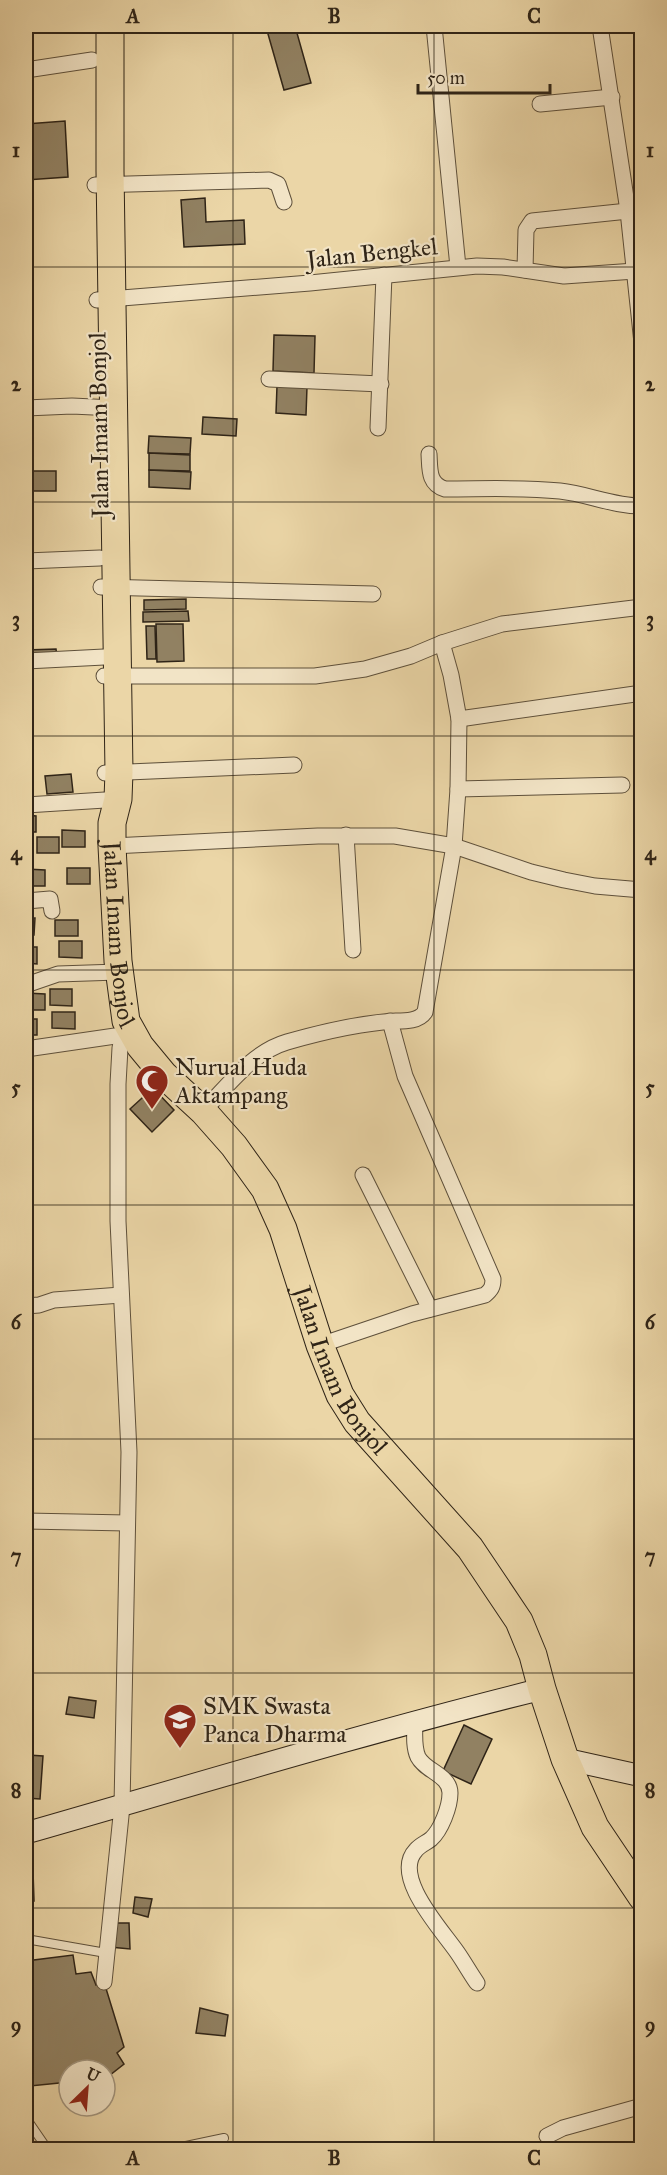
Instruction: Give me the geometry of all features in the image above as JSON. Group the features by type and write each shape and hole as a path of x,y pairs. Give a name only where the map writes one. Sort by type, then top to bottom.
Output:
{"highway":[{"name":"Jalan Imam Bonjol","path":"92,26 101,61 112,817 118,972 124,1028 164,1075 203,1111 234,1146 265,1189 283,1229 320,1345 340,1395 357,1422 470,1548 519,1621 533,1655 565,1759 595,1827 642,1897"},
{"name":"Jalan Imam Bonjol","path":"101,61 110,26"},
{"name":"Jalan Imam Bonjol","path":"107,407 100,558 109,586"}],"main road":[{"path":"26,1833 415,1721 542,1689"},
{"path":"565,1759 642,1776"}],"street":[{"path":"434,26 458,267"},
{"path":"600,26 628,212 642,343"},
{"path":"26,70 101,61"},
{"path":"540,104 612,97"},
{"path":"102,185 269,180 278,184 284,202"},
{"path":"525,270 526,230 532,220 628,212"},
{"name":"Jalan Bengkel","path":"105,299 458,267 477,266 525,270 564,276 635,271"},
{"path":"378,428 384,275"},
{"path":"269,379 381,384"},
{"path":"26,408 107,407"},
{"path":"429,454 432,481 435,485 445,489 535,489 577,494 626,506 642,507"},
{"path":"26,561 100,558"},
{"path":"109,586 373,594"},
{"path":"26,661 109,669 315,676 365,669 411,656 502,624 642,607"},
{"path":"203,1111 263,1052 285,1043 372,1023 418,1018 423,1015 426,1009 454,846 458,789 459,719 451,675 442,644"},
{"path":"459,719 642,693"},
{"path":"112,772 294,765"},
{"path":"458,789 622,785"},
{"path":"26,805 112,817 346,835 394,836 454,846 531,872 564,880 595,886 642,890"},
{"path":"346,835 353,950"},
{"path":"26,901 50,899 52,911"},
{"path":"26,986 53,975 118,972"},
{"path":"320,1345 484,1294 491,1288 493,1279 405,1076 390,1022"},
{"path":"26,1050 124,1028 120,1057 118,1118 118,1221 129,1452 122,1806 104,1982"},
{"path":"363,1175 430,1309"},
{"path":"26,1306 54,1300 121,1295"},
{"path":"26,1521 127,1523"},
{"path":"415,1721 418,1758 447,1783 450,1793 436,1833 412,1854 409,1872 421,1902 477,1983"},
{"path":"547,2136 574,2125 642,2106"}],"lane":[{"path":"26,1939 106,1953"},
{"path":"26,2118 48,2150"},
{"path":"167,2150 224,2138"}],"building":[{"path":"295,26 311,83 284,90 266,27"},
{"path":"65,121 68,177 26,180 26,124"},
{"path":"205,198 206,222 244,220 245,244 184,247 181,200"},
{"path":"274,335 315,336 314,373 273,371"},
{"path":"277,386 307,387 306,415 276,413"},
{"path":"203,417 237,419 236,436 202,434"},
{"path":"149,436 191,438 190,454 148,453"},
{"path":"149,453 190,455 190,471 149,470"},
{"path":"149,470 191,472 190,489 149,487"},
{"path":"32,471 56,471 56,491 33,491"},
{"path":"186,599 186,609 144,610 144,600"},
{"path":"188,611 189,621 143,622 143,612"},
{"path":"156,624 183,624 184,661 157,662"},
{"path":"146,626 155,626 156,659 147,659"},
{"path":"56,649 57,657 26,658 26,650"},
{"path":"71,774 73,792 47,794 45,776"},
{"path":"26,815 36,816 36,832 26,832"},
{"path":"62,830 85,831 85,847 62,847"},
{"path":"37,837 59,837 59,853 37,853"},
{"path":"67,868 90,868 90,884 67,884"},
{"path":"26,869 45,870 45,886 26,886"},
{"path":"26,918 35,918 34,935 26,935"},
{"path":"55,920 78,920 78,936 55,936"},
{"path":"59,941 82,941 82,958 59,957"},
{"path":"26,947 37,947 37,964 26,963"},
{"path":"50,989 72,989 72,1006 50,1005"},
{"path":"26,993 45,994 45,1010 26,1010"},
{"path":"52,1012 75,1012 75,1029 52,1028"},
{"path":"26,1019 37,1019 37,1035 26,1035"},
{"name":"Nurual Huda Aktampang","path":"153,1088 174,1110 152,1132 130,1109"},
{"path":"69,1697 96,1701 94,1718 66,1714"},
{"path":"464,1725 492,1739 471,1784 443,1771"},
{"path":"28,1755 43,1756 40,1799 26,1798"},
{"path":"26,1871 33,1871 34,1901 26,1901"},
{"path":"135,1897 152,1899 148,1917 133,1913"},
{"path":"114,1923 129,1923 130,1949 110,1947"},
{"path":"73,1955 76,1974 91,1972 96,1985 104,1982 124,2047 117,2053 124,2064 117,2070 117,2058 57,2058 57,2083 30,2086 26,2049 26,1961"},
{"path":"200,2008 228,2015 225,2036 196,2033"}],"place":[{"name":"Nurual Huda Aktampang","path":"152,1110"},
{"name":"SMK Swasta Panca Dharma","path":"180,1749"}]}
